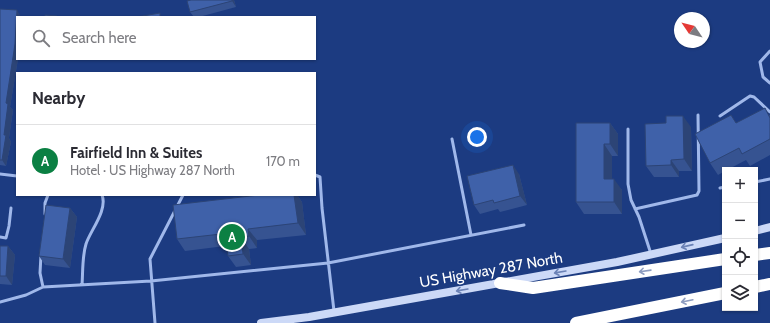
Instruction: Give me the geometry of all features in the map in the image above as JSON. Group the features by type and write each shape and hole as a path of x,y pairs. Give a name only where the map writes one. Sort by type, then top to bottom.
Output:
{"highway":[{"path":"758,255 770,253"},
{"path":"500,283 533,288 722,259"},
{"path":"758,286 770,284"},
{"path":"576,323 722,294"}],"main road":[{"path":"758,229 770,227"},
{"name":"US Highway 287 North","path":"261,323 334,313 617,262 722,239"}],"lane":[{"path":"770,51 760,62 763,77 770,83"},
{"path":"720,116 750,96 754,97 770,112"},
{"path":"635,209 697,195 699,190 698,115"},
{"path":"628,129 628,184 631,200 639,217 651,254"},
{"path":"452,139 471,235"},
{"path":"0,174 16,176"},
{"path":"316,175 320,177 334,313"},
{"path":"758,181 770,179"},
{"path":"44,219 48,196"},
{"path":"82,285 86,244 97,223 102,207 102,196"},
{"path":"155,323 150,259 182,196"},
{"path":"0,237 6,238 11,208"},
{"path":"0,302 26,295 43,287 151,281 328,263 524,225"},
{"path":"42,250 40,273 43,287"}],"building":[{"path":"187,1 232,1 190,12"},
{"path":"0,9 17,10 15,44 6,103 8,104 4,135 6,135 2,160 0,160"},
{"path":"160,13 160,16 143,16"},
{"path":"765,108 770,118 770,139 742,154 739,148 710,163 695,134 731,115 736,123"},
{"path":"666,116 683,116 684,159 671,160 671,165 646,166 645,124 666,123"},
{"path":"576,123 610,123 610,144 604,144 604,179 614,179 614,202 576,202"},
{"path":"513,165 520,196 494,203 493,200 474,205 467,176"},
{"path":"250,196 294,196 298,223 248,229 249,236 241,237 243,254 228,256 226,241 221,241 221,234 177,239 173,205"},
{"path":"46,205 70,208 63,259 39,256"},
{"path":"0,246 8,246 6,276 0,276"}],"place":[{"name":"Fairfield Inn & Suites","path":"232,237"}]}
